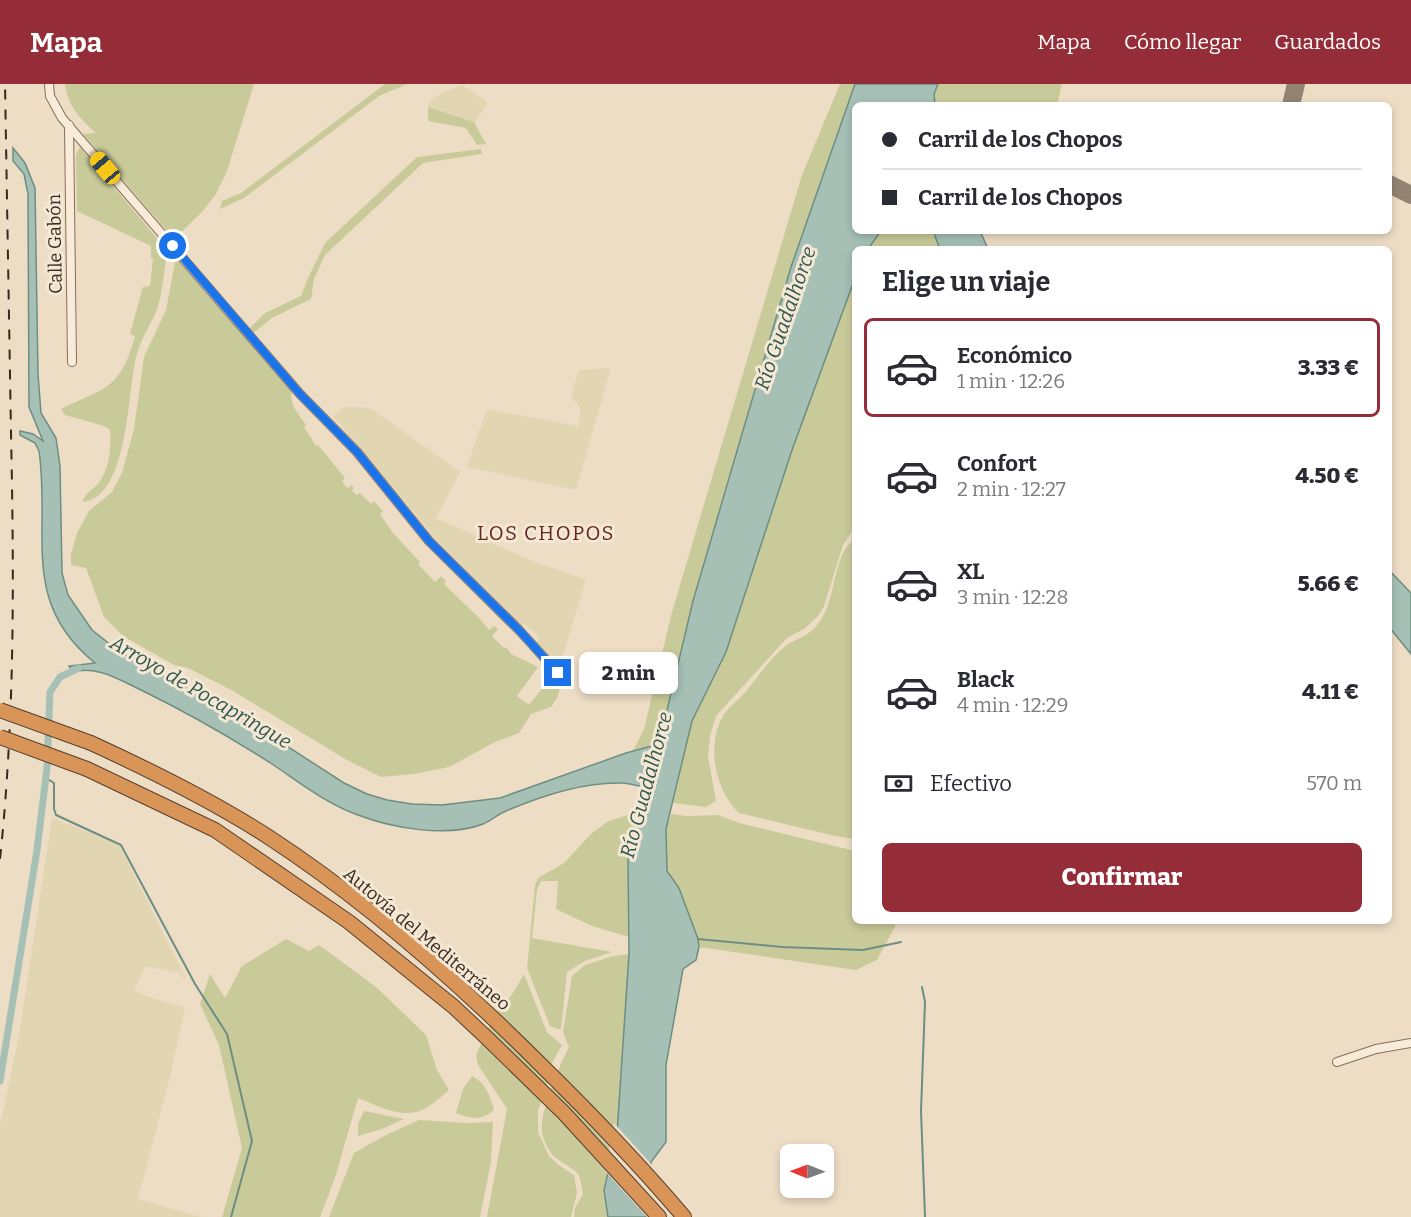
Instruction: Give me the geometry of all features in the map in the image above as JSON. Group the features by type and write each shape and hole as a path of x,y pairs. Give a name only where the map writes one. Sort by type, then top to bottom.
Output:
{"highway":[{"name":"Autovía del Mediterráneo","path":"0,710 91,743 174,781 267,836 359,901 459,985 578,1101 650,1176 684,1217"},
{"name":"Autovía del Mediterráneo","path":"0,737 87,769 215,830 350,922 454,1007 564,1113 659,1217"}],"street":[{"path":"49,84 50,96 69,125 300,394 357,452 429,541 519,630 558,673"},
{"name":"Calle Gabón","path":"69,125 72,362"},
{"path":"1337,1062 1376,1049 1411,1043"}],"shaded area":[{"path":"462,85 486,101 487,105 474,122 428,107 432,98"},
{"path":"611,368 576,490 467,467 487,409 578,426 581,409 571,396 579,370"},
{"path":"345,407 372,409 460,472 436,518 530,560 586,580 559,668 535,644 540,639 535,633 524,624 522,625 437,540 333,416"},
{"path":"52,818 119,844 187,981 179,973 145,966 134,990 151,998 185,1007 171,1073 138,1199 201,1217 0,1217 0,1125 19,1035"}],"green space":[{"path":"65,84 254,84 227,171 216,194 202,212 174,239 83,134 96,133 76,112 66,92"},
{"path":"385,84 407,84 379,96 244,198 220,209 222,201 241,193"},
{"path":"840,84 855,84 791,267 693,601 659,745 633,751 644,729 672,612 802,175"},
{"path":"938,84 1062,84 1058,102 935,102 934,94"},
{"path":"428,107 474,122 486,144 477,145 466,128 428,121"},
{"path":"80,147 156,237 168,248 158,305 137,354 124,439 118,462 109,482 98,496 82,502 106,470 110,450 110,430 104,426 65,415 61,409 101,390 121,372 135,336 130,334 143,287 150,286 153,259 151,258 151,246 77,211 76,155"},
{"path":"481,149 482,154 423,163 325,255 314,279 311,299 272,318 252,334 248,330 265,313 301,296 325,243 417,157"},
{"path":"879,234 934,234 939,246 870,246"},
{"path":"176,257 292,390 293,404 306,425 304,427 316,446 318,445 345,478 342,481 347,488 352,485 354,488 352,490 356,495 360,493 371,504 374,501 383,511 380,514 393,533 420,562 418,564 435,582 441,576 446,581 444,584 489,630 494,626 498,629 492,636 504,648 506,647 511,654 538,667 517,696 529,705 549,680 553,683 556,680 560,681 557,698 551,707 531,714 519,733 495,742 449,767 414,774 381,777 347,760 233,691 188,668 174,665 123,636 104,617 86,568 71,565 71,554 77,533 89,511 112,492 122,473 134,429 144,357 166,310"},
{"path":"852,286 852,532 843,545 824,606 818,616 804,629 787,638 716,716 710,736 708,757 716,801 706,807 673,803 692,721 726,652 792,450"},
{"path":"852,541 852,839 739,813 724,792 714,754 718,728 726,712 779,652 788,644 811,632 818,624 827,607 844,551"},
{"path":"642,810 628,859 629,937 592,926 556,909 558,881 541,881 537,890 532,938 612,952 585,961 567,972 561,1029 557,1029 550,1026 527,968 535,886 538,878 564,863 591,834 607,822"},
{"path":"671,814 718,815 739,823 852,850 852,924 895,924 895,927 877,960 856,970 699,947 679,888 667,871 666,829"},
{"path":"286,939 309,951 319,945 376,987 426,1035 437,1070 449,1090 426,1108 409,1113 392,1111 358,1098 335,1178 320,1217 222,1217 242,1148 219,1045 200,1004 210,974 225,998 242,966"},
{"path":"629,954 617,1134 604,1190 608,1217 574,1217 575,1208 583,1194 580,1178 574,1170 551,1153 542,1131 544,1113 551,1089 569,1047 563,1032 572,976 585,965 613,956"},
{"path":"524,974 547,1032 562,1045 551,1065 546,1091 538,1110 538,1132 549,1156 574,1175 577,1193 571,1217 487,1217 507,1109 478,1065 476,1055 500,1003 511,996"},
{"path":"472,1076 484,1086 494,1110 485,1116 471,1118 456,1113 463,1089"},
{"path":"364,1111 404,1119 358,1136 358,1124"},
{"path":"419,1120 493,1122 491,1162 480,1217 329,1217 354,1153"}],"water":[{"name":"Río Guadalhorce","path":"855,84 938,84 934,94 935,102 852,102 852,234 879,234 870,246 852,246 852,286 792,450 726,652 692,721 666,829 667,871 679,888 699,947 696,960 683,969 666,1065 666,1142 651,1162 646,1217 608,1217 604,1190 617,1134 629,954 628,859 647,788 624,783 607,783 562,791 533,800 503,812 483,824 469,828 437,831 387,824 335,805 224,735 117,678 91,670 73,672 69,666 95,663 71,640 56,616 47,591 43,565 42,481 39,451 35,443 20,435 20,431 33,434 43,441 29,407 28,194 24,174 13,161 13,148 25,163 35,188 38,374 41,413 56,438 60,466 62,573 68,595 92,630 120,652 259,728 344,783 367,794 412,804 442,805 500,798 626,753 659,744 693,601 791,267"},
{"path":"934,234 981,234 987,246 939,246"},
{"path":"1392,573 1411,593 1411,654 1392,631"}],"pier":[{"path":"614,1123 653,1166 649,1217 605,1171"}],"waterway":[{"path":"0,1081 37,850 47,768 50,692 60,677 79,668"},
{"path":"46,778 54,783 56,815 121,845 195,984 227,1034 252,1141 231,1217"},
{"path":"698,939 782,947 863,950 901,942"},
{"path":"922,987 925,1002 921,1111 925,1217"}],"taxiway":[{"path":"1292,102 1296,84"},
{"path":"1392,186 1411,195"}],"railway":[{"path":"0,859 11,699 13,593 5,84"}],"district":[{"name":"LOS CHOPOS","path":"546,533"}],"route":[{"path":"173,246 300,394 357,452 429,541 519,630 558,673"}],"water label":[{"name":"Arroyo de Pocapringue","path":"201,692"}]}
